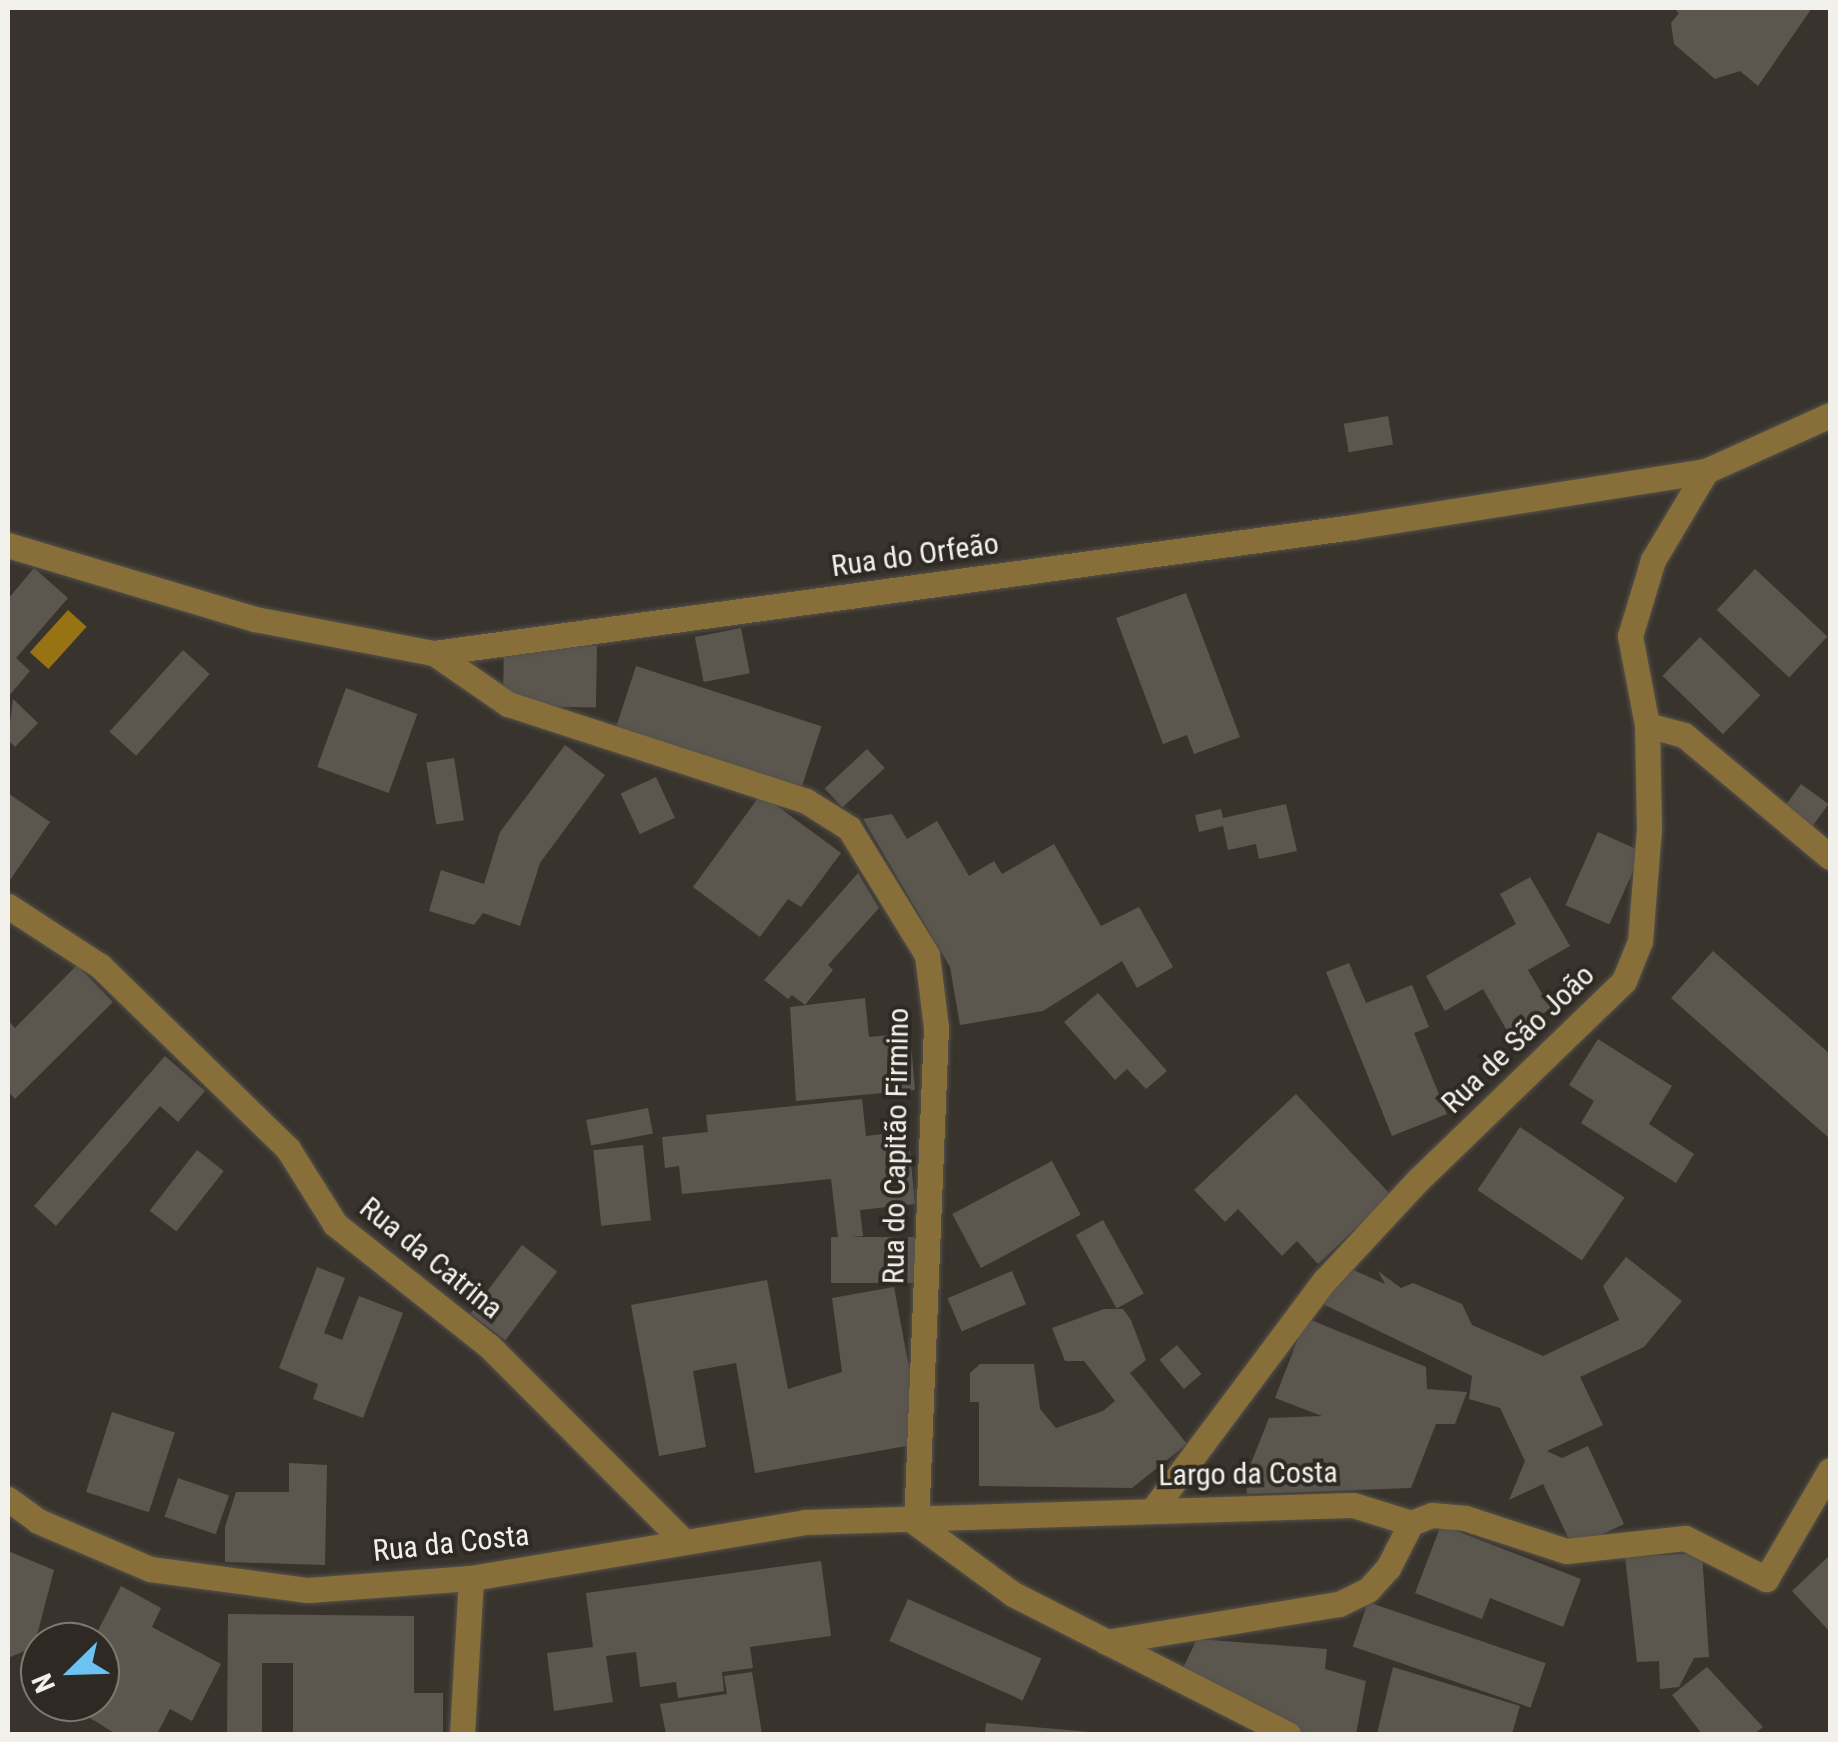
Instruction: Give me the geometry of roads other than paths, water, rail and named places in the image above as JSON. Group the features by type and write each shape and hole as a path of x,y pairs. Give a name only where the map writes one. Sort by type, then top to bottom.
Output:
{"street":[{"name":"Rua do Orfeão","path":"8,545 255,618 434,654 1353,528 1706,471 1830,416"},
{"name":"Rua de São João","path":"1155,1508 1325,1280 1418,1180 1624,982 1640,941 1649,828 1647,725 1630,636 1653,560 1706,471"},
{"name":"Rua do Capitão Firmino","path":"434,654 508,704 806,801 849,828 927,954 936,1027 916,1523"},
{"path":"1647,725 1684,735 1830,857"},
{"name":"Rua da Catrina","path":"8,906 100,966 288,1149 335,1224 489,1346 684,1542"},
{"path":"1106,1642 1339,1604 1368,1590 1388,1568 1411,1523 1432,1515 1465,1518 1566,1552 1685,1538 1766,1579 1830,1470"},
{"name":"Rua da Costa","path":"8,1500 38,1521 150,1568 308,1590 471,1578 805,1522 916,1523"},
{"name":"Largo da Costa","path":"916,1523 1155,1508 1354,1505 1411,1523"},
{"path":"916,1523 1013,1594 1288,1734"},
{"path":"462,1734 471,1578"}]}
